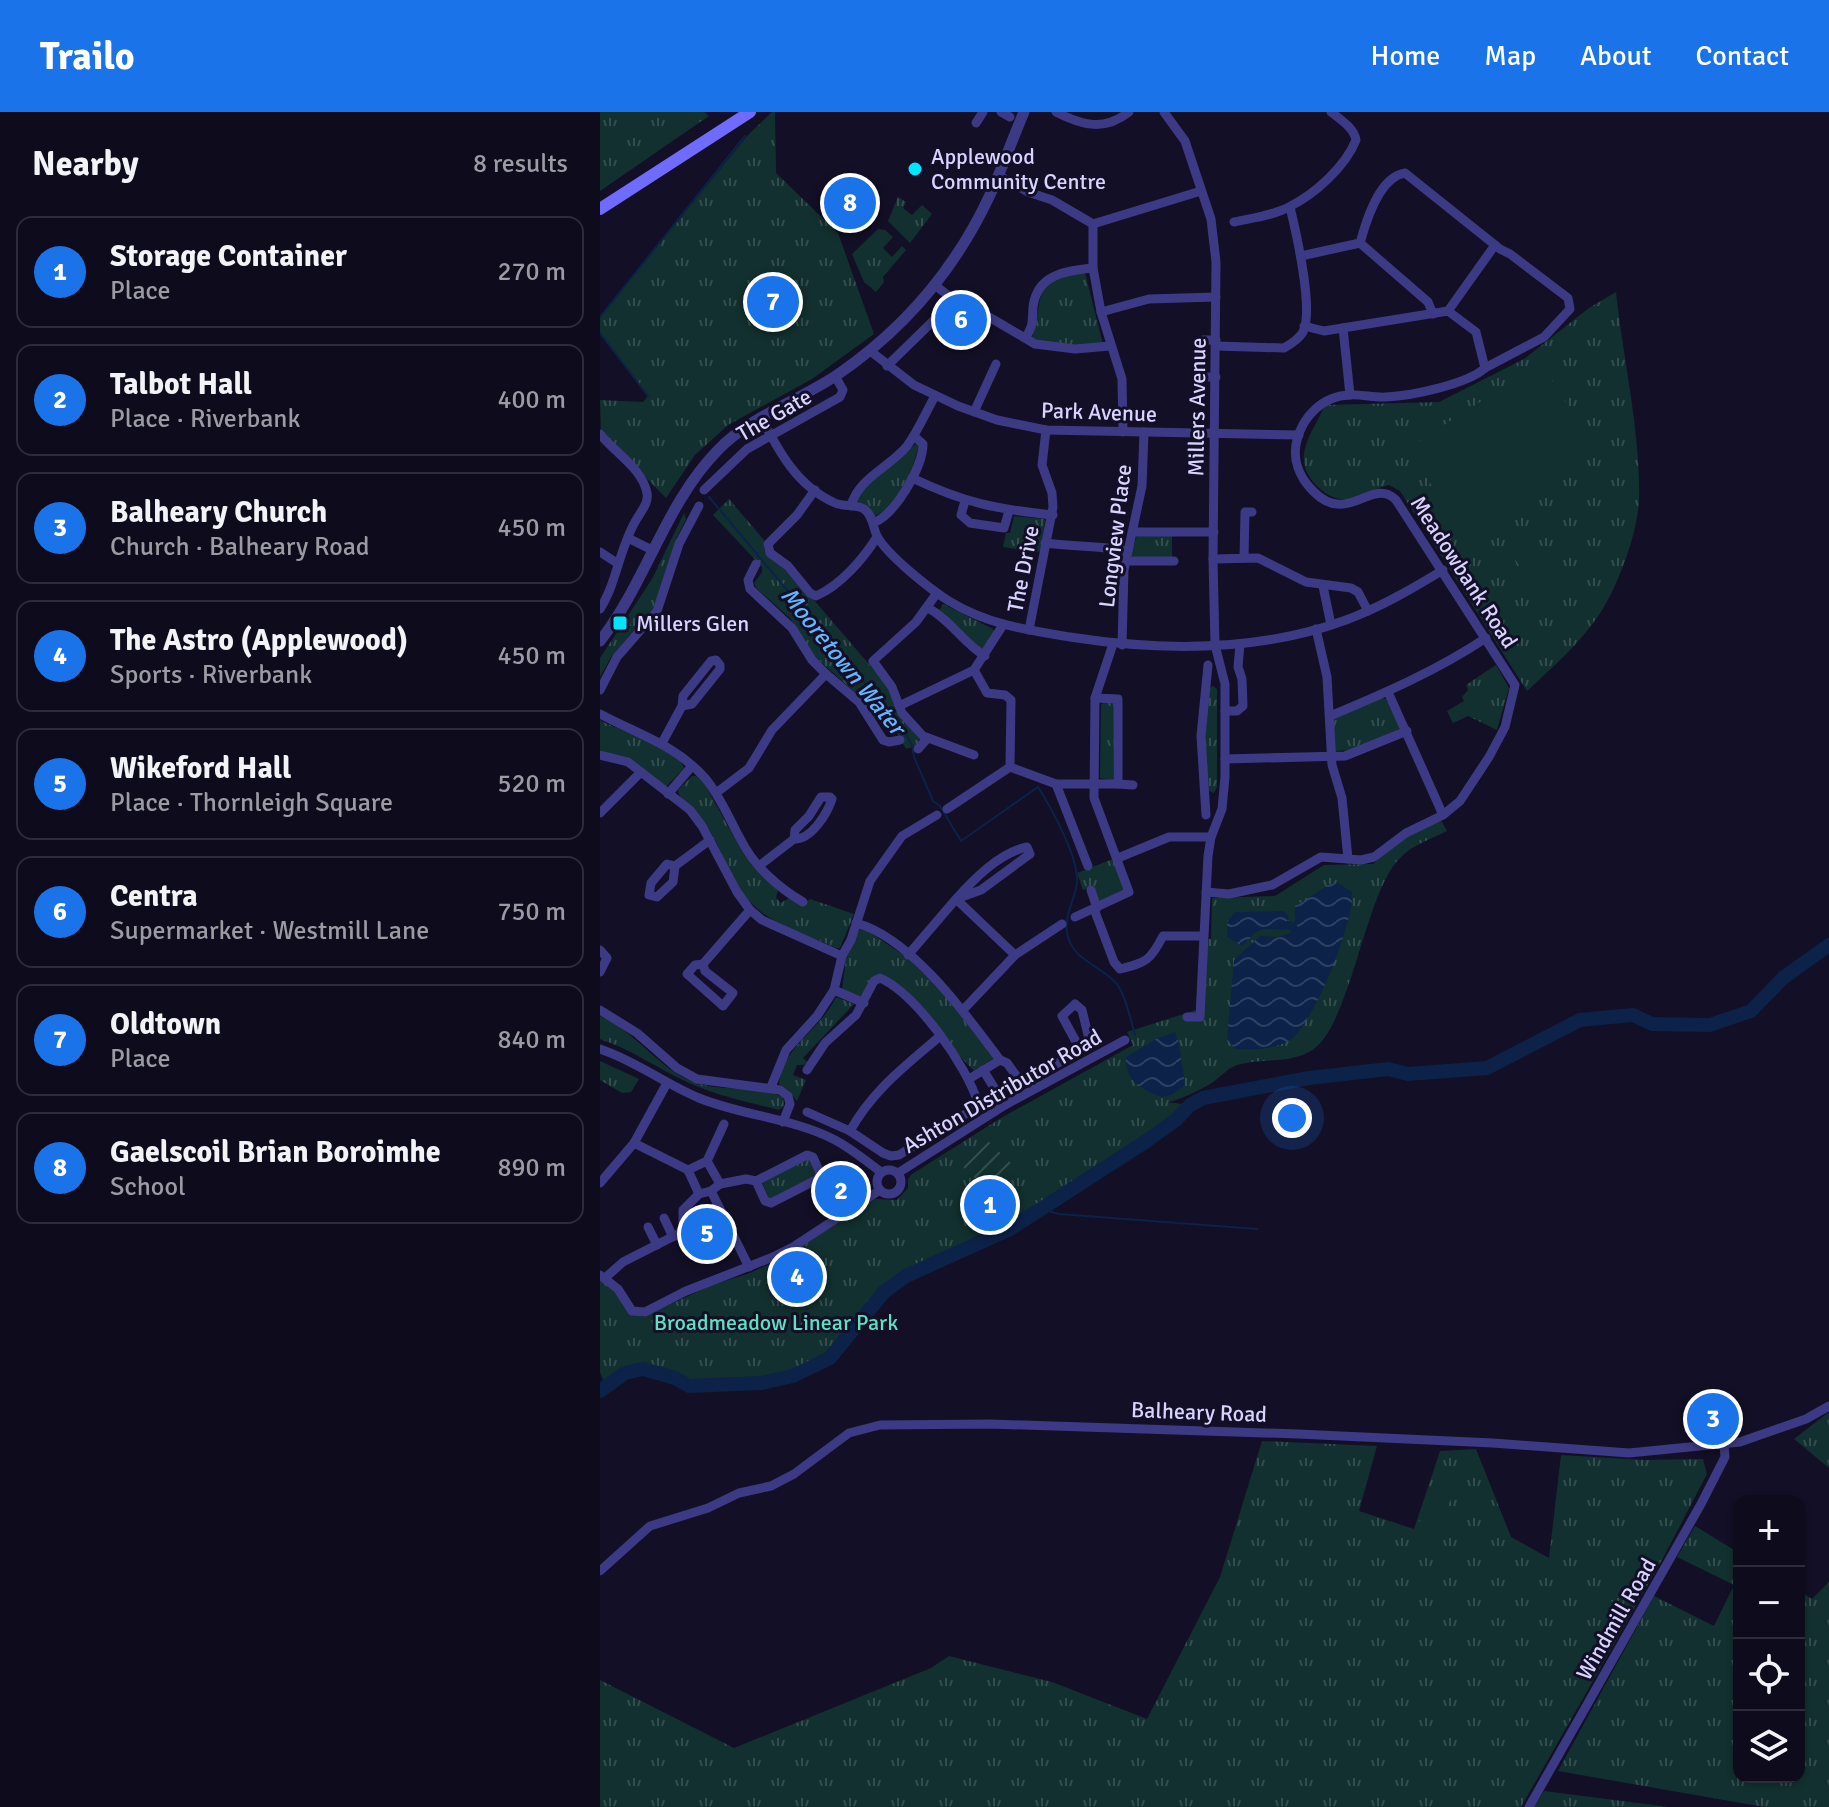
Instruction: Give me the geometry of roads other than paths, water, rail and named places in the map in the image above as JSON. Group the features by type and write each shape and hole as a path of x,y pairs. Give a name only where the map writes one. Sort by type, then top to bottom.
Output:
{"main road":[{"path":"600,209 750,112"}],"street":[{"path":"976,123 983,112"},
{"path":"600,641 622,609 682,494 705,464 728,440 761,417 835,376 869,350 904,319 935,285 974,225 1024,112"},
{"path":"1056,112 1086,123 1107,125 1129,112"},
{"name":"Millers Avenue","path":"1164,112 1185,141 1211,219 1216,262 1216,343 1203,340 1202,377 1216,377 1215,645 1225,684 1225,759 1223,799 1211,837 1200,1017 1187,1017"},
{"path":"1234,222 1290,207 1333,173 1355,144 1355,135 1331,112"},
{"path":"1343,328 1350,395 1385,398 1477,376 1485,368 1544,337 1571,304 1568,298 1405,173 1391,179 1376,199 1360,243"},
{"path":"998,175 1028,192 1052,200 1093,224 1201,191"},
{"path":"1216,343 1284,348 1294,343 1304,326 1301,256 1290,207"},
{"path":"1093,224 1093,268 1101,312 1122,379 1123,432"},
{"path":"1301,256 1360,243"},
{"path":"1360,243 1428,302 1433,314"},
{"path":"1304,326 1324,331 1448,311 1495,245"},
{"path":"1025,338 1033,326 1035,298 1046,280 1057,273 1093,268"},
{"path":"935,285 951,298 955,297 1035,344 1075,349 1110,346"},
{"path":"1101,312 1149,299 1216,297"},
{"path":"887,366 934,320 951,298"},
{"path":"1448,311 1476,332 1485,368"},
{"name":"Park Avenue","path":"869,350 887,366 935,396 974,412 1046,430 1299,435"},
{"path":"974,412 996,364"},
{"name":"The Gate","path":"710,487 747,449 840,397 843,390 835,376"},
{"name":"Meadowbank Road","path":"1350,395 1329,401 1310,413 1299,435 1295,457 1302,477 1321,498 1346,505 1379,492 1391,495 1443,570 1515,685 1502,733 1484,766 1460,801 1443,815"},
{"path":"851,506 858,491 895,459 914,436 935,396"},
{"path":"761,417 784,461 815,490 837,504 864,509 877,537 913,574 971,614 1003,625 1118,644 1240,644 1331,625 1400,596 1443,570"},
{"path":"912,478 965,501 1009,511 1053,515 1052,493 1042,465 1046,430"},
{"name":"Longview Place","path":"1096,908 1129,892 1095,802 1095,698 1118,644 1126,556 1142,486 1144,432"},
{"path":"600,434 630,465 648,497 617,563 616,577 600,609"},
{"path":"873,523 890,511 912,478 923,449 923,444 914,436"},
{"path":"815,490 797,515 768,544 770,553 788,566 810,593 820,595 836,583 877,537"},
{"path":"965,501 961,515 964,521 970,523 1004,528 1009,511"},
{"path":"600,690 617,657 657,611 679,544 699,506"},
{"path":"1244,558 1245,512 1252,512"},
{"name":"The Drive","path":"1029,630 1053,515"},
{"path":"1133,532 1214,532"},
{"path":"628,538 654,551"},
{"path":"1045,543 1101,546 1126,556 1174,561"},
{"path":"600,552 617,563"},
{"path":"1213,559 1258,558 1295,577 1323,586 1351,588 1358,592 1368,611"},
{"path":"756,564 748,580 750,589 792,628 812,660 859,702 883,740 900,740"},
{"path":"1323,586 1331,625"},
{"path":"937,593 928,608 873,661 892,687 908,722 927,739 974,755"},
{"path":"928,608 951,624 967,643 985,656"},
{"path":"899,706 974,670 1003,625"},
{"path":"1316,629 1327,677 1331,756 1342,798 1348,859"},
{"path":"1330,716 1446,664 1486,638"},
{"path":"1225,711 1237,711 1243,706 1242,679 1238,667 1240,644"},
{"path":"662,743 682,706 683,696 711,661 716,660 720,669 692,704 682,706"},
{"path":"1206,815 1201,736 1208,665"},
{"path":"974,670 987,693 1005,695 1011,700 1010,767"},
{"path":"716,793 749,768 786,714 826,674"},
{"path":"1207,684 1225,684"},
{"path":"1206,892 1229,894 1263,887 1284,880 1321,857 1361,860 1374,857 1406,833 1443,815 1388,692"},
{"path":"1095,698 1118,699 1118,784"},
{"path":"601,715 662,743 692,766 716,793 742,843 782,895 803,902"},
{"path":"1225,759 1353,755 1407,731"},
{"path":"918,749 927,739"},
{"path":"600,755 628,762 690,810 750,910 775,928 842,956"},
{"path":"668,794 692,766"},
{"path":"1010,767 1056,784 1133,785"},
{"path":"947,809 1010,767"},
{"path":"600,813 641,772"},
{"path":"1056,784 1088,866"},
{"path":"759,866 794,839 795,830 821,797 830,797 829,807 808,835 800,840 794,839"},
{"path":"1206,798 1223,799"},
{"path":"771,1087 786,1050 817,1016 834,990 842,956 870,881 889,851 909,830 937,815"},
{"path":"1118,858 1169,837 1211,837"},
{"path":"675,866 710,840"},
{"path":"908,955 956,899 973,880 1015,849 1027,847 1030,854 1022,861 981,890 956,899"},
{"path":"1091,890 1114,962 1120,969 1147,961 1163,936 1203,936"},
{"path":"956,899 1015,955"},
{"path":"1075,917 1096,908"},
{"path":"703,964 705,971 733,993 723,1006 687,974 695,965 703,964 750,910"},
{"path":"856,923 867,926 908,955 963,1010 1015,1076 1022,1079 1080,1049"},
{"path":"963,1010 1015,955 1062,924"},
{"path":"600,950 607,958 601,969"},
{"path":"807,1070 825,1043 849,1022 864,1003 874,981 883,979 916,1007 957,1058 977,1099 976,1106 899,1155 891,1156 850,1131 807,1112"},
{"path":"834,990 864,1003"},
{"path":"600,1010 637,1033 677,1068 697,1079 771,1087 788,1096 790,1104 783,1122"},
{"path":"850,1131 864,1106 886,1082 939,1037"},
{"name":"Ashton Distributor Road","path":"898,1173 1005,1105 1125,1040"},
{"name":"Ashton Distributor Road","path":"600,1049 632,1061 667,1083 727,1108 783,1122 834,1140 881,1172"},
{"path":"969,1079 1000,1060"},
{"path":"983,1070 1005,1105"},
{"path":"600,1183 634,1143 667,1083"},
{"path":"688,1170 707,1161 724,1124"},
{"path":"634,1143 688,1170 699,1194"},
{"path":"756,1181 765,1201 771,1203 818,1179 820,1173 813,1157 807,1155 756,1181 746,1179 720,1184 711,1191 699,1194 683,1210 683,1229 673,1237 602,1276 618,1289 632,1311 639,1313 793,1247 880,1190"},
{"path":"707,1161 720,1184"},
{"path":"888,1169 898,1173 901,1180 897,1191 886,1194 880,1190 877,1179 881,1172 888,1169"},
{"path":"711,1191 749,1267"},
{"path":"664,1218 673,1237"},
{"path":"648,1227 657,1245"},
{"name":"Balheary Road","path":"600,1571 650,1526 708,1508 739,1493 771,1486 794,1474 849,1433 880,1425 990,1424 1298,1434 1629,1453 1740,1442 1806,1419 1829,1406"},
{"name":"Windmill Road","path":"1529,1807 1701,1504 1725,1457 1724,1445"}],"water":[{"path":"1338,883 1352,892 1347,924 1331,970 1310,1014 1300,1030 1285,1043 1264,1048 1235,1049 1227,1039 1234,960 1260,936 1277,937 1290,933 1295,920 1295,906 1330,884"},
{"path":"1284,911 1289,917 1285,930 1263,929 1242,946 1227,937 1227,922 1235,912"},
{"path":"1175,1032 1185,1085 1173,1094 1162,1097 1136,1083 1128,1072 1126,1057"}],"waterway":[{"path":"600,317 745,136"},
{"name":"Mooretown Water","path":"600,333 648,396"},
{"name":"Mooretown Water","path":"709,497 902,727 933,801 940,806 961,841 1038,787 1064,834 1074,861 1077,883 1067,924 1071,945 1082,958 1119,987 1135,1035"},
{"path":"1288,925 1293,927"},
{"name":"Mooretown Water","path":"600,1391 625,1373 643,1369 675,1378 689,1386 762,1383 793,1376 830,1358 884,1292 906,1276 1010,1229 1145,1142 1203,1098 1309,1078 1388,1069 1408,1074 1487,1068 1580,1020 1633,1015 1652,1024 1710,1025 1751,1011 1783,978 1829,945"},
{"path":"1041,1209 1059,1214 1257,1229"}],"place":[{"name":"Applewood Community Centre","path":"915,169"},
{"name":"Gaelscoil Brian Boroimhe","path":"850,203"},
{"name":"Oldtown","path":"773,302"},
{"name":"Centra","path":"961,320"},
{"name":"Millers Glen","path":"620,623"},
{"name":"Talbot Hall","path":"841,1191"},
{"name":"Storage Container","path":"990,1205"},
{"name":"Wikeford Hall","path":"707,1234"},
{"name":"The Astro (Applewood)","path":"797,1277"},
{"name":"Balheary Church","path":"1713,1419"}],"park label":[{"name":"Broadmeadow Linear Park","path":"776,1322"}]}
